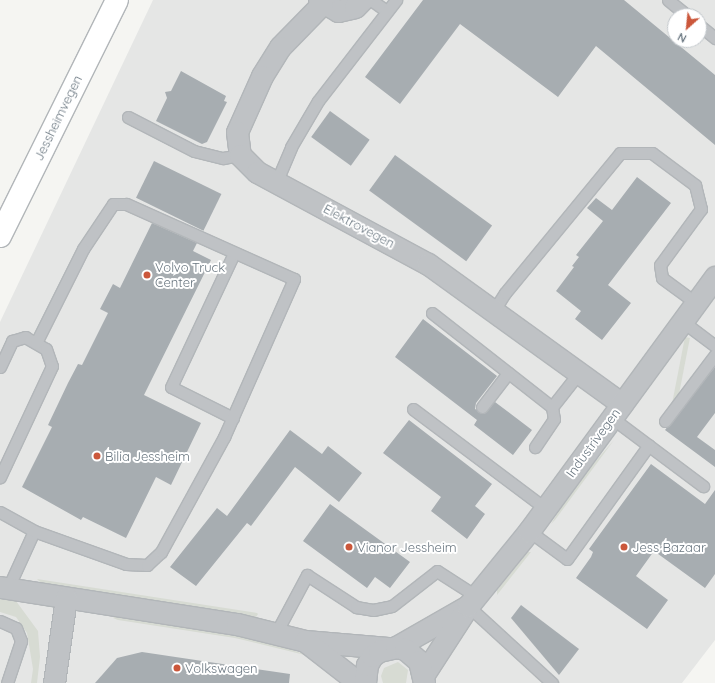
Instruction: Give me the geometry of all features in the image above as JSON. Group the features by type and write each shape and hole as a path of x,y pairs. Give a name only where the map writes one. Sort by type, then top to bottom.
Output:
{"main road":[{"name":"Jessheimvegen","path":"0,236 117,0"}],"street":[{"path":"240,155 237,132 262,76 280,47 321,2 338,11 347,10 362,0"},
{"name":"Elektrovegen","path":"240,155 257,172 276,183 406,251 578,374 617,411"},
{"name":"Industrivegen","path":"424,679 472,601 529,531 715,277"},
{"path":"4,587 276,633 305,641 392,647 413,654 424,679"},
{"path":"54,683 66,598"},
{"name":"Industrivegen","path":"365,683 366,665 372,656 392,647 472,601"},
{"path":"305,641 359,683"}],"lane":[{"path":"371,0 387,11"},
{"path":"276,183 291,147 318,101 396,0"},
{"path":"668,0 678,8"},
{"path":"707,32 715,38"},
{"path":"128,117 194,152 222,158 240,155"},
{"path":"493,312 505,293 620,153 652,153 695,185 702,209 660,265 662,278 696,303"},
{"path":"0,512 34,531 101,557 126,564 146,565 161,552 173,532 233,418 294,279 126,204 113,204 83,249 36,343"},
{"path":"233,418 171,388 234,253"},
{"path":"432,313 552,407 554,419 535,447"},
{"path":"682,321 715,346"},
{"path":"0,367 12,341 25,337 46,349 52,366 0,477"},
{"path":"665,421 715,355"},
{"path":"482,407 508,373"},
{"path":"552,407 578,374"},
{"path":"412,409 546,508"},
{"path":"617,411 649,446 703,486"},
{"path":"529,531 567,559 649,446"},
{"path":"4,587 34,531"},
{"path":"276,633 307,574 356,607 373,610 392,606 437,571 472,601 552,683"},
{"path":"0,621 16,628 21,641 7,683"}],"shaded area":[{"path":"153,0 715,0 715,640 682,683 0,683 0,322"},
{"path":"685,337 690,338 672,428 667,427"},
{"path":"614,440 555,520 551,524 574,486"},
{"path":"528,552 531,552 497,595 497,590"},
{"path":"37,579 258,614 256,617 245,616 41,583"},
{"path":"0,598 16,601 38,631 40,657 37,683 31,683 33,669 27,633 16,617 0,612"},
{"path":"116,615 262,639 309,656 235,638 118,620 113,618"},
{"path":"398,662 408,670 406,683 383,683 381,676 384,668"}],"building":[{"path":"423,0 624,0 667,35 667,48 682,48 715,75 715,145 596,46 558,97 460,24 400,104 365,77"},
{"path":"181,71 226,96 224,101 227,102 207,142 202,144 156,121 167,98 165,92 171,91"},
{"path":"330,111 370,140 351,166 311,137"},
{"path":"395,155 492,226 466,261 369,191"},
{"path":"154,161 221,194 203,231 136,198"},
{"path":"637,177 671,203 608,285 631,303 602,340 575,319 581,311 556,291 574,267 572,266 579,257 576,255 603,221 587,208 596,198 612,210"},
{"path":"152,223 197,243 193,251 211,260 144,395 201,423 171,485 156,477 126,538 83,517 81,520 22,487 52,427 48,425 68,383 78,364 82,365 108,313 100,309 113,284 120,288"},
{"path":"423,319 497,376 476,403 475,409 484,414 495,402 532,430 513,455 474,425 477,420 395,357"},
{"path":"715,367 715,413 697,437 715,450 715,467 665,430"},
{"path":"409,420 492,484 475,506 485,514 467,539 431,511 441,497 383,453"},
{"path":"290,430 322,454 328,446 362,473 339,502 295,467 251,526 247,523 196,586 170,567 217,508 227,516"},
{"name":"Jess Bazaar","path":"651,464 705,504 715,490 715,574 705,588 654,551 636,576 668,600 647,629 576,578 591,557 593,552 589,549"},
{"path":"330,504 410,562 390,588 375,577 367,588 303,541"},
{"path":"521,605 579,649 559,675 511,618"},
{"name":"Volkswagen","path":"142,652 290,674 289,683 95,683 117,658"}],"place":[{"name":"Volvo Truck Center","path":"147,275"},
{"name":"Bilia Jessheim","path":"97,456"},
{"name":"Vianor Jessheim","path":"349,547"},
{"name":"Jess Bazaar","path":"624,547"},
{"name":"Volkswagen","path":"177,668"}]}
